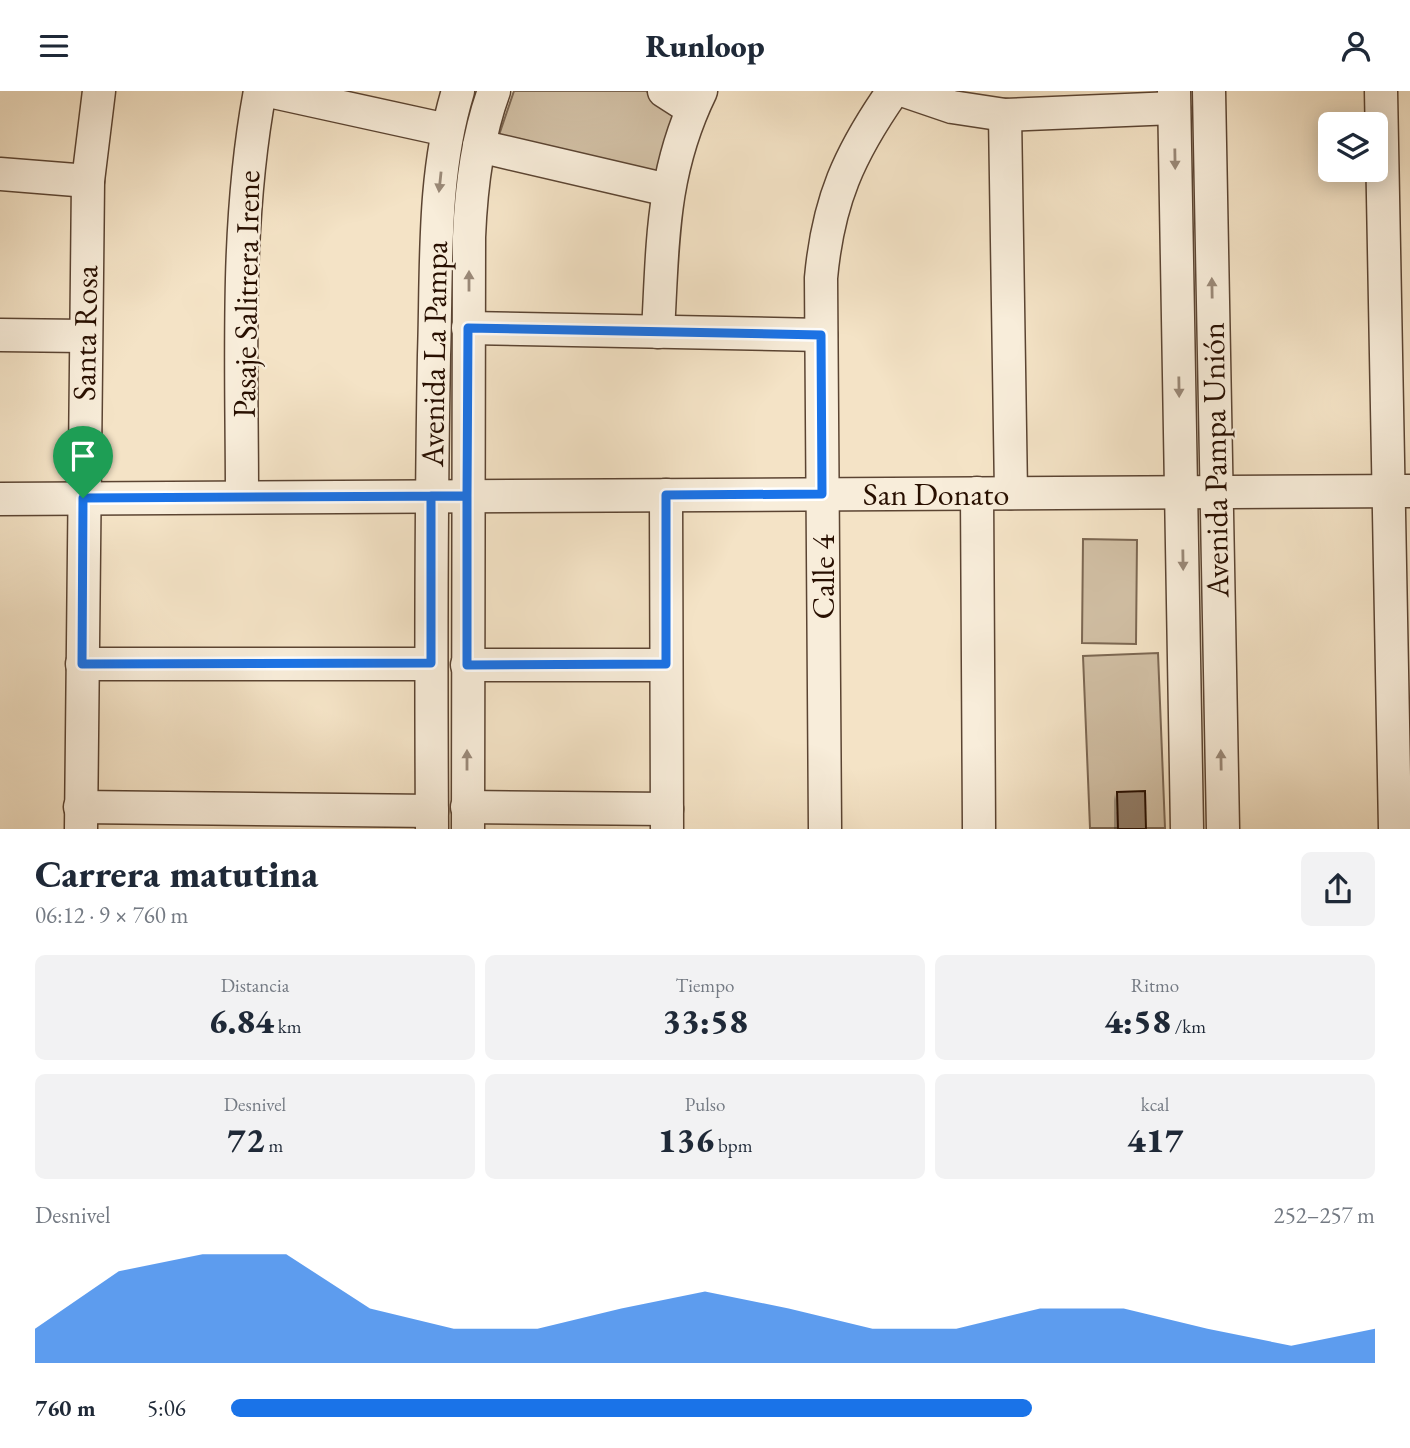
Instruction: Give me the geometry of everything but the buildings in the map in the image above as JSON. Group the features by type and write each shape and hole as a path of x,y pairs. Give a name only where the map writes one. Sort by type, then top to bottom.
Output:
{"street":[{"name":"Santa Rosa","path":"80,818 88,181 99,91"},
{"name":"Pasaje Salitrera Irene","path":"242,497 243,231 249,156 260,91"},
{"name":"Avenida La Pampa","path":"432,820 431,496 438,203 447,130 458,91"},
{"name":"Avenida La Pampa","path":"468,818 470,208 479,146 494,91"},
{"path":"658,332 668,190 674,162 697,100 664,91"},
{"name":"Calle 4","path":"825,828 821,278 834,202 858,145 893,91"},
{"path":"905,91 952,107 1005,115 1174,100"},
{"name":"Avenida Pampa Unión","path":"1209,91 1223,828"},
{"path":"1381,91 1399,491 1395,828"},
{"path":"285,93 447,130"},
{"name":"Avenida Pampa Unión","path":"1174,100 1187,828"},
{"path":"1005,115 1012,493"},
{"path":"479,146 668,190"},
{"path":"0,174 88,181"},
{"path":"468,328 821,335"},
{"path":"0,335 85,336"},
{"name":"San Donato","path":"0,499 1399,491"},
{"path":"977,493 979,828"},
{"path":"468,818 667,819 666,495"},
{"path":"82,664 431,663"},
{"path":"467,665 666,664"},
{"path":"80,818 432,820"}],"shaded area":[{"path":"514,91 646,91 677,111 664,175 497,141"},
{"path":"1083,539 1137,540 1136,644 1082,643"},
{"path":"1158,653 1165,828 1090,828 1083,656"}],"route":[{"path":"83,498 82,664 431,663 431,496 467,496 468,328 821,335 822,494 666,495 666,664 467,665 467,496 83,498"}]}
